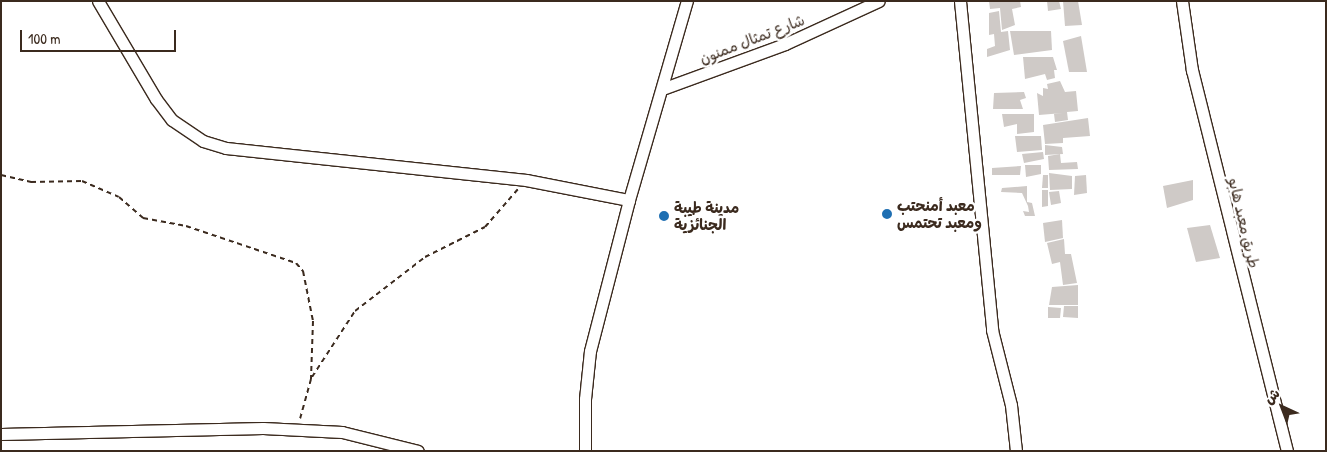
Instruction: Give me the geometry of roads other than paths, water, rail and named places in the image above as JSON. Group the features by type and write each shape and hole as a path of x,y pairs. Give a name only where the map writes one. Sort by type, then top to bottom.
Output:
{"street":[{"path":"98,1 156,99 178,124 203,141 226,148 526,180 629,200"},
{"path":"584,451 585,399 590,351 629,200 687,1"},
{"name":"شارع تمثال ممنون","path":"662,89 785,44 879,1"},
{"path":"960,1 992,330 1011,406 1016,451"},
{"name":"طريق معبد هابو","path":"1182,1 1192,70 1287,451"},
{"path":"1,434 298,429 371,437 418,451"}],"place":[{"name":"معبد أمنحتب ومعبد تحتمس","path":"887,214"},
{"name":"مدينة طيبة الجنائزية","path":"664,216"}]}
